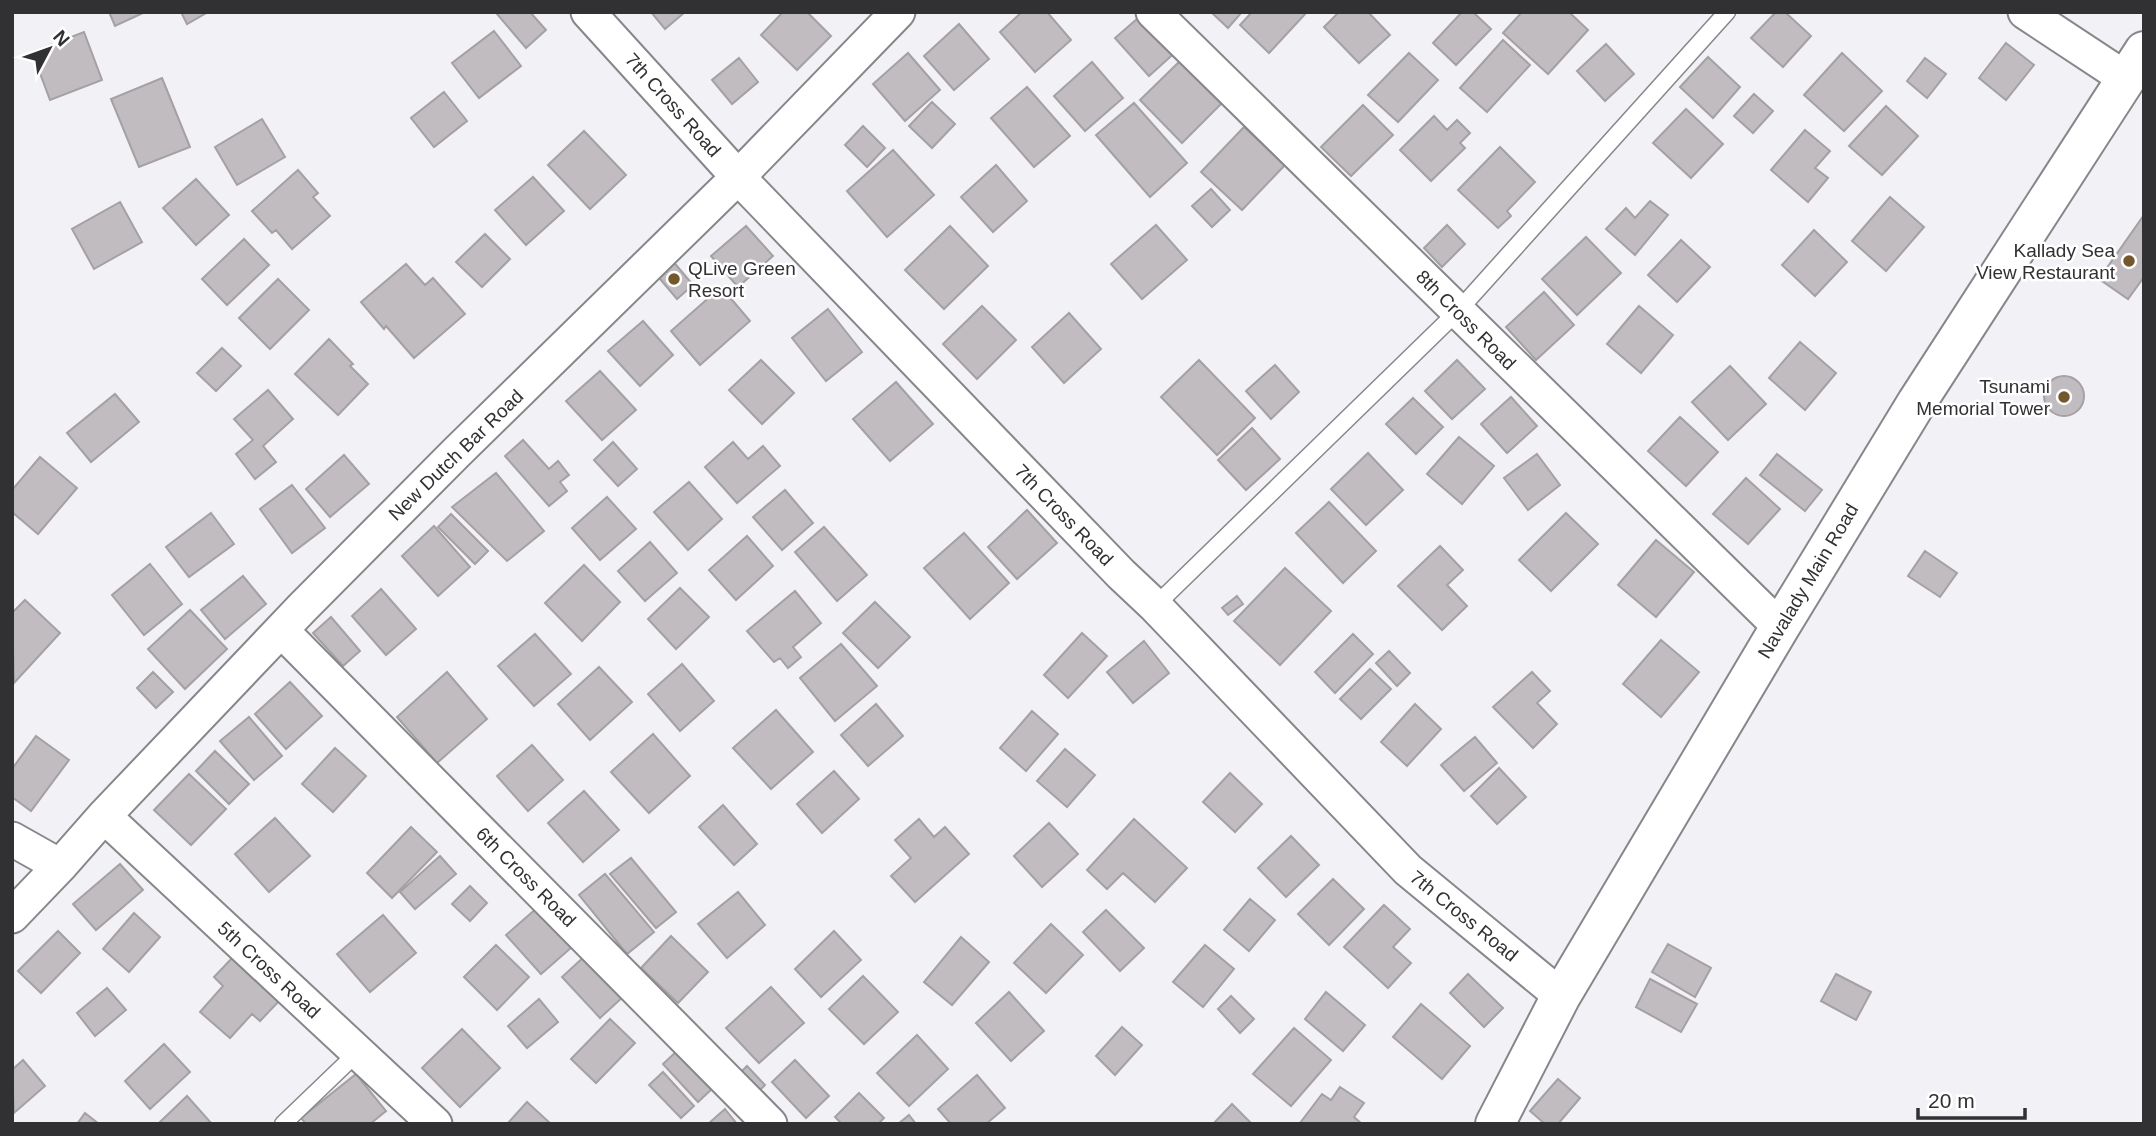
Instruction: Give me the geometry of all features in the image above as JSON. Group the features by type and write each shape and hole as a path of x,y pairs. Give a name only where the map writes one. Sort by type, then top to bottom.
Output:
{"street":[{"name":"7th Cross Road","path":"588,12 738,177 1408,870 1562,996"},
{"name":"New Dutch Bar Road","path":"12,916 104,816 456,453 738,177 898,12"},
{"name":"8th Cross Road","path":"1153,12 1780,627"},
{"path":"2025,12 2134,64"},
{"name":"Navalady Main Road","path":"1495,1124 1562,996 1780,627 1917,402 2134,64"},
{"name":"6th Cross Road","path":"282,631 771,1124"},
{"name":"5th Cross Road","path":"104,816 435,1124"},
{"path":"12,839 60,866"}],"lane":[{"path":"1155,606 1458,311 1727,12"},
{"path":"283,1124 358,1052"}],"building":[{"path":"109,12 145,12 115,26"},
{"path":"181,12 208,12 187,24"},
{"path":"530,12 546,30 526,48 497,14"},
{"path":"651,12 685,12 665,29"},
{"path":"783,12 807,12 831,36 797,70 761,35"},
{"path":"1022,12 1047,12 1071,40 1035,72 1000,32"},
{"path":"1145,12 1179,49 1149,76 1115,38"},
{"path":"1211,12 1242,12 1228,28"},
{"path":"1252,12 1307,12 1269,53 1240,25"},
{"path":"1339,12 1368,12 1390,35 1359,63 1324,27"},
{"path":"1462,12 1473,12 1491,29 1456,65 1433,43"},
{"path":"1522,12 1569,12 1588,30 1548,74 1503,33"},
{"path":"1776,12 1785,12 1811,36 1783,67 1751,38"},
{"path":"959,24 989,59 954,90 924,56"},
{"path":"494,31 521,66 479,98 452,63"},
{"path":"84,32 102,80 50,100 32,52"},
{"path":"1503,40 1530,65 1487,112 1460,88"},
{"path":"2006,43 2034,65 2006,100 1979,78"},
{"path":"1606,44 1634,74 1605,101 1577,71"},
{"path":"908,53 940,90 905,121 873,84"},
{"path":"1409,53 1438,80 1398,122 1368,95"},
{"path":"1842,53 1882,91 1844,131 1804,95"},
{"path":"1708,57 1740,87 1713,118 1680,87"},
{"path":"739,58 758,82 732,104 712,80"},
{"path":"1925,58 1946,74 1927,98 1907,81"},
{"path":"1180,61 1222,103 1182,143 1140,100"},
{"path":"1092,62 1123,98 1085,131 1054,96"},
{"path":"162,78 190,147 139,167 111,99"},
{"path":"1027,87 1070,136 1034,167 991,118"},
{"path":"444,92 467,121 434,147 411,118"},
{"path":"1754,94 1773,111 1753,133 1734,116"},
{"path":"932,102 955,124 932,148 909,126"},
{"path":"1134,103 1187,163 1150,197 1096,135"},
{"path":"1363,105 1393,135 1351,176 1321,147"},
{"path":"1886,106 1918,136 1882,175 1849,146"},
{"path":"1686,109 1723,144 1691,178 1653,143"},
{"path":"1434,116 1447,130 1457,120 1470,133 1460,143 1465,148 1431,181 1400,150"},
{"path":"262,119 285,157 237,185 215,147"},
{"path":"863,126 885,148 867,167 845,145"},
{"path":"1244,127 1285,165 1242,210 1201,172"},
{"path":"1805,130 1830,151 1815,168 1828,178 1808,202 1771,170"},
{"path":"584,131 626,175 590,209 548,165"},
{"path":"1500,147 1535,182 1507,211 1511,216 1498,228 1458,190"},
{"path":"893,150 934,195 887,237 847,191"},
{"path":"996,165 1027,201 993,232 961,197"},
{"path":"298,170 318,193 313,197 330,216 292,249 276,230 272,233 252,211"},
{"path":"533,177 564,211 526,245 495,210"},
{"path":"196,179 229,215 196,245 163,208"},
{"path":"1211,189 1230,210 1212,227 1192,206"},
{"path":"1890,197 1924,227 1886,271 1852,241"},
{"path":"1650,201 1668,215 1635,255 1606,229 1626,208 1635,218"},
{"path":"120,202 142,242 94,269 72,229"},
{"path":"2144,215 2144,277 2128,299 2099,279"},
{"path":"1156,225 1187,260 1142,299 1111,264"},
{"path":"1447,225 1465,244 1442,267 1424,248"},
{"path":"746,226 773,256 738,287 711,256"},
{"path":"950,226 988,266 944,309 905,270"},
{"path":"1814,230 1847,262 1815,296 1782,265"},
{"path":"485,234 510,259 482,287 456,262"},
{"path":"1586,237 1621,273 1577,315 1542,279"},
{"path":"244,239 269,265 227,305 202,279"},
{"path":"1681,240 1710,267 1677,302 1648,275"},
{"name":"QLive Green Resort","path":"671,259 693,285 677,299 655,273"},
{"path":"406,264 425,285 433,278 465,314 414,358 361,302"},
{"path":"278,279 309,310 270,349 239,318"},
{"path":"721,287 750,321 700,365 671,331"},
{"path":"1544,292 1574,325 1536,360 1506,327"},
{"path":"982,306 1016,340 977,379 943,344"},
{"path":"1639,306 1673,335 1641,373 1607,344"},
{"path":"828,309 862,352 826,381 792,338"},
{"path":"1069,313 1101,349 1064,383 1032,347"},
{"path":"643,321 673,355 640,386 608,351"},
{"path":"329,339 368,384 338,415 295,374"},
{"path":"1800,342 1836,373 1805,410 1769,378"},
{"path":"222,348 241,366 216,391 197,373"},
{"path":"761,360 794,393 762,424 729,390"},
{"path":"1199,360 1255,418 1217,455 1161,397"},
{"path":"1457,360 1485,389 1452,419 1425,391"},
{"path":"1275,365 1299,392 1271,419 1246,391"},
{"path":"1730,366 1766,404 1728,440 1692,402"},
{"path":"600,371 636,410 602,440 566,401"},
{"name":"Tsunami Memorial Tower","path":"2064,376 2072,377 2078,382 2083,388 2083,404 2078,410 2072,415 2064,416 2056,415 2050,410 2045,404 2044,396 2045,388 2050,382 2056,377"},
{"path":"896,382 933,424 890,461 853,419"},
{"path":"268,390 293,419 263,446 276,462 255,479 236,454 253,440 234,419"},
{"path":"115,394 139,422 91,462 67,433"},
{"path":"1511,397 1537,426 1507,453 1481,424"},
{"path":"1413,398 1443,427 1416,454 1386,424"},
{"path":"1680,417 1718,452 1686,486 1648,451"},
{"path":"1252,428 1280,459 1246,490 1218,460"},
{"path":"1459,437 1494,466 1462,504 1427,474"},
{"path":"523,440 549,469 558,461 569,475 560,482 567,491 549,506 505,456"},
{"path":"613,442 637,469 618,486 594,460"},
{"path":"733,442 748,459 763,446 780,466 737,503 705,467"},
{"path":"1368,453 1403,490 1366,525 1331,489"},
{"path":"1537,454 1560,485 1528,510 1504,478"},
{"path":"1777,454 1822,490 1805,511 1760,475"},
{"path":"344,455 369,484 330,517 306,489"},
{"path":"40,457 77,488 38,534 12,512 12,490"},
{"path":"496,473 544,531 507,561 452,507"},
{"path":"1746,478 1780,509 1748,544 1713,514"},
{"path":"689,482 722,519 688,550 654,512"},
{"path":"292,485 325,528 292,553 260,509"},
{"path":"785,490 813,523 782,550 753,517"},
{"path":"607,497 636,529 600,560 572,528"},
{"path":"1329,502 1376,551 1343,583 1296,533"},
{"path":"1027,510 1057,543 1017,579 988,547"},
{"path":"211,513 234,544 189,577 166,547"},
{"path":"1566,513 1598,544 1551,591 1519,560"},
{"path":"451,514 488,551 475,564 438,527"},
{"path":"434,526 470,567 438,596 402,556"},
{"path":"824,527 867,575 837,601 795,552"},
{"path":"964,533 1009,583 970,619 924,568"},
{"path":"747,536 773,566 736,600 709,570"},
{"path":"1656,540 1694,572 1656,617 1618,585"},
{"path":"650,542 677,573 645,601 618,571"},
{"path":"1440,546 1463,570 1447,585 1467,606 1442,630 1398,586"},
{"path":"1925,551 1957,573 1940,597 1908,576"},
{"path":"150,564 182,604 144,635 112,595"},
{"path":"584,565 620,602 582,641 545,603"},
{"path":"1285,568 1331,611 1280,665 1234,621"},
{"path":"243,576 266,604 225,639 201,610"},
{"path":"680,588 709,617 676,649 648,619"},
{"path":"381,589 416,629 386,655 352,616"},
{"path":"795,591 821,623 793,647 801,657 788,668 780,658 774,662 747,631"},
{"path":"1237,596 1243,604 1228,615 1222,608"},
{"path":"25,600 60,633 14,683 12,613"},
{"path":"875,602 910,637 878,668 843,633"},
{"path":"190,610 227,649 185,689 148,649"},
{"path":"331,617 360,651 343,666 313,633"},
{"path":"1082,633 1107,656 1068,698 1044,675"},
{"path":"535,634 571,674 534,706 498,666"},
{"path":"1353,634 1373,654 1335,693 1315,672"},
{"path":"1661,640 1699,672 1661,717 1623,684"},
{"path":"1144,641 1169,673 1133,703 1107,672"},
{"path":"841,644 877,686 835,721 800,678"},
{"path":"1389,651 1410,673 1397,686 1376,663"},
{"path":"682,664 714,701 680,731 648,694"},
{"path":"599,667 632,702 590,740 558,704"},
{"path":"1370,669 1391,689 1361,719 1340,699"},
{"path":"153,672 173,692 156,708 137,688"},
{"path":"447,672 487,719 437,763 397,717"},
{"path":"1532,672 1550,691 1537,703 1557,724 1533,748 1493,707"},
{"path":"290,682 322,716 286,749 255,714"},
{"path":"876,704 903,736 868,766 841,735"},
{"path":"1415,704 1441,729 1407,766 1381,742"},
{"path":"776,710 813,752 771,789 733,748"},
{"path":"1032,711 1058,734 1026,771 1000,748"},
{"path":"249,717 282,756 254,780 220,741"},
{"path":"653,734 690,776 649,813 611,772"},
{"path":"36,736 69,760 31,811 12,797 12,769"},
{"path":"1475,737 1497,763 1464,791 1441,765"},
{"path":"532,745 563,780 528,811 497,776"},
{"path":"335,748 366,776 333,812 302,784"},
{"path":"1065,749 1095,775 1067,807 1037,781"},
{"path":"215,751 249,784 229,804 196,771"},
{"path":"1499,768 1526,797 1497,824 1471,796"},
{"path":"834,771 859,799 822,833 797,804"},
{"path":"1230,773 1262,804 1235,832 1203,802"},
{"path":"189,774 226,809 191,845 154,810"},
{"path":"584,791 619,830 583,862 548,823"},
{"path":"723,805 757,844 734,865 699,827"},
{"path":"275,818 310,856 269,892 235,854"},
{"path":"919,819 934,837 945,827 969,854 915,902 891,876 911,858 895,840"},
{"path":"1134,819 1187,868 1155,902 1123,873 1107,889 1087,870"},
{"path":"1049,823 1078,854 1042,887 1014,856"},
{"path":"411,827 437,852 392,898 367,873"},
{"path":"1291,836 1319,865 1286,897 1258,868"},
{"path":"440,856 456,874 415,909 400,892"},
{"path":"631,858 676,912 656,928 610,874"},
{"path":"120,864 143,890 96,930 73,904"},
{"path":"605,874 654,932 627,954 579,895"},
{"path":"1333,879 1364,909 1329,945 1298,914"},
{"path":"470,886 487,903 470,921 452,904"},
{"path":"738,892 765,925 727,958 698,924"},
{"path":"1250,899 1275,920 1249,951 1224,930"},
{"path":"1384,905 1410,929 1393,947 1411,963 1388,988 1344,947"},
{"path":"537,908 572,947 541,974 506,935"},
{"path":"1106,910 1144,948 1120,971 1083,932"},
{"path":"134,913 160,937 129,972 103,949"},
{"path":"383,915 416,953 370,992 337,954"},
{"path":"1051,924 1083,955 1046,993 1014,963"},
{"path":"58,931 80,953 41,993 18,971"},
{"path":"834,931 861,960 821,997 795,969"},
{"path":"671,936 708,972 678,1003 641,968"},
{"path":"961,937 989,962 952,1005 924,982"},
{"path":"1668,944 1711,968 1695,997 1652,972"},
{"path":"496,945 529,977 497,1010 464,977"},
{"path":"1205,945 1234,969 1203,1007 1173,982"},
{"path":"235,955 281,999 260,1021 252,1014 230,1038 200,1012 223,986 214,977"},
{"path":"586,955 624,996 600,1018 562,977"},
{"path":"1468,974 1503,1008 1484,1027 1450,993"},
{"path":"1836,974 1871,992 1856,1020 1821,1001"},
{"path":"863,976 898,1012 864,1044 829,1009"},
{"path":"1650,979 1697,1004 1681,1032 1636,1007"},
{"path":"771,987 804,1023 759,1063 726,1028"},
{"path":"107,988 126,1010 95,1036 77,1013"},
{"path":"1009,992 1044,1031 1011,1061 976,1023"},
{"path":"1326,992 1365,1025 1343,1051 1305,1019"},
{"path":"1231,996 1254,1019 1240,1033 1218,1009"},
{"path":"539,999 558,1022 527,1048 508,1026"},
{"path":"1421,1004 1470,1046 1442,1079 1393,1037"},
{"path":"610,1019 635,1043 596,1083 571,1059"},
{"path":"1122,1027 1142,1045 1115,1075 1096,1056"},
{"path":"1294,1028 1331,1060 1291,1106 1253,1074"},
{"path":"462,1029 500,1068 460,1107 422,1068"},
{"path":"917,1035 948,1069 909,1106 877,1073"},
{"path":"164,1044 190,1072 150,1109 125,1081"},
{"path":"678,1050 713,1088 698,1102 663,1064"},
{"path":"23,1060 45,1086 14,1113 12,1070"},
{"path":"795,1060 829,1096 806,1118 772,1082"},
{"path":"747,1066 765,1085 752,1098 734,1079"},
{"path":"663,1072 694,1106 681,1118 649,1085"},
{"path":"356,1074 386,1111 370,1124 306,1124 301,1118"},
{"path":"977,1075 1005,1108 986,1124 951,1124 938,1109"},
{"path":"1558,1079 1580,1098 1558,1124 1545,1124 1530,1111"},
{"path":"1340,1087 1364,1103 1354,1117 1362,1124 1300,1123 1322,1094 1331,1100"},
{"path":"859,1093 884,1118 878,1124 842,1124 835,1117"},
{"path":"187,1096 212,1124 161,1124 160,1122"},
{"path":"527,1102 551,1124 507,1124"},
{"path":"1232,1104 1252,1124 1213,1124"},
{"path":"725,1109 737,1124 708,1124"},
{"path":"85,1113 99,1124 77,1124"},
{"path":"909,1115 916,1124 898,1124"}],"place":[{"name":"Kallady Sea View Restaurant","path":"2129,261"},
{"name":"QLive Green Resort","path":"674,279"},
{"name":"Tsunami Memorial Tower","path":"2064,397"}]}
